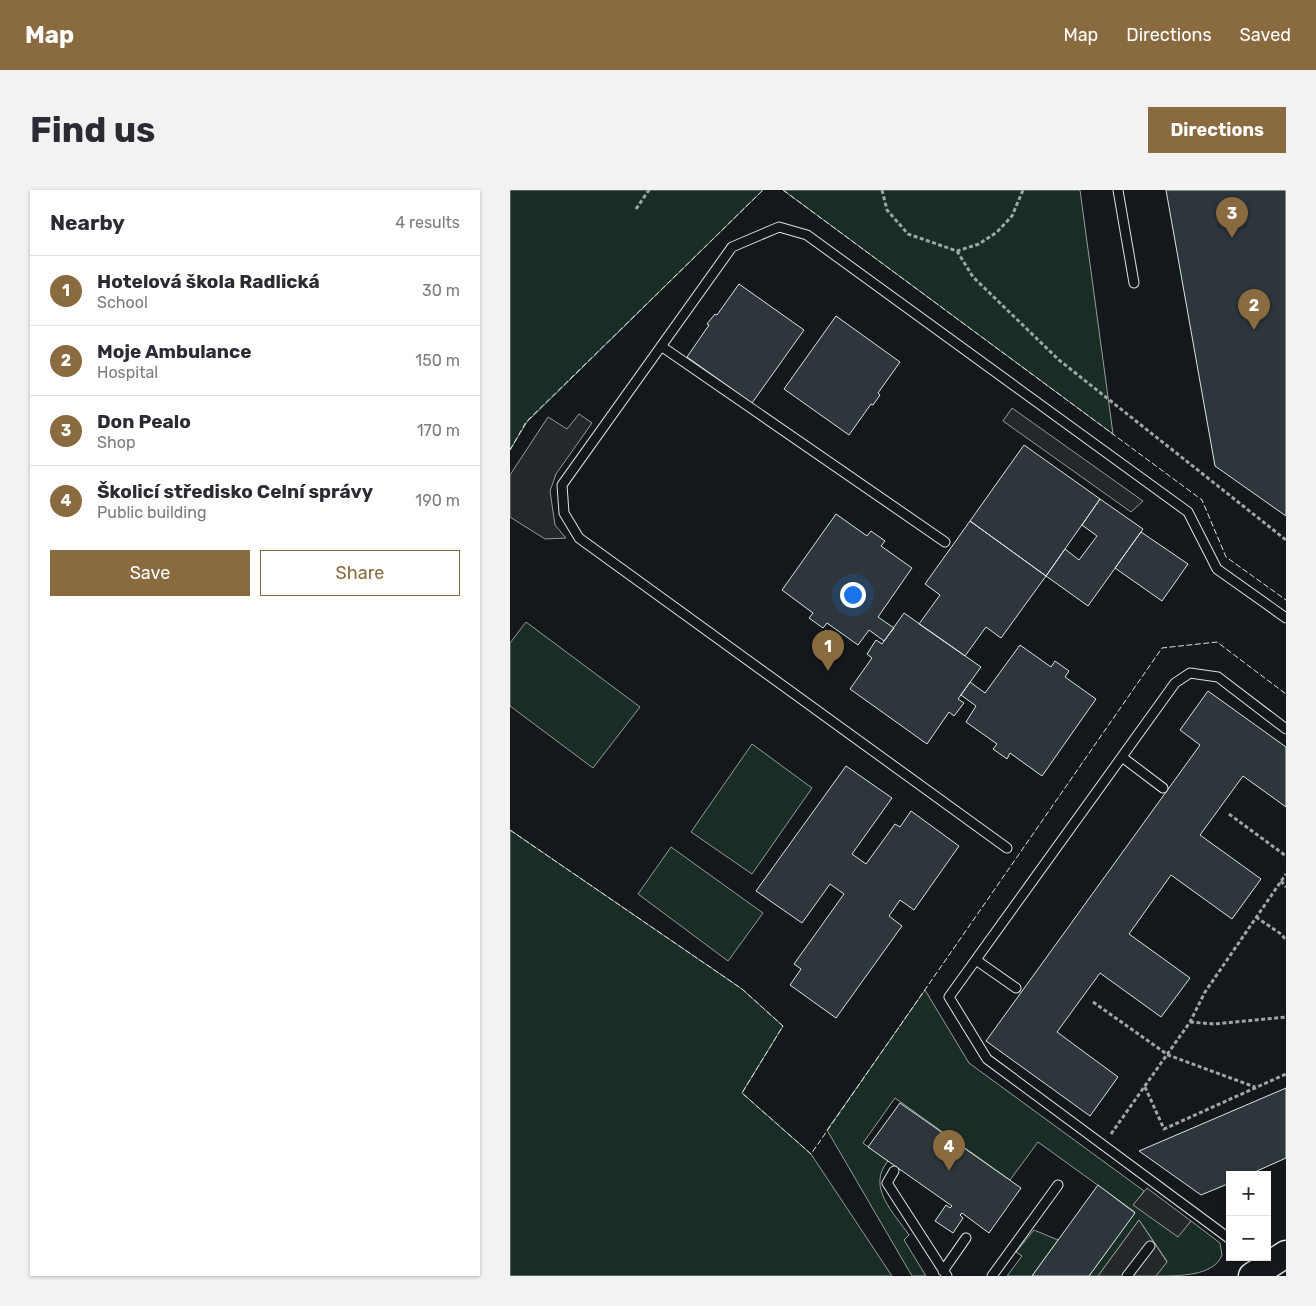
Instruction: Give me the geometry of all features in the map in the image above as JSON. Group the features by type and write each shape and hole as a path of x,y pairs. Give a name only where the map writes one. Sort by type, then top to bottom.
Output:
{"main road":[{"path":"1256,1270 1286,1254"}],"lane":[{"path":"1118,190 1134,283"},
{"path":"1007,848 579,538 564,513 562,485 732,247 779,227 807,235 1188,512 1217,569 1286,618"},
{"path":"661,346 945,542"},
{"path":"1226,1236 987,1059 949,997 1175,683 1190,673 1218,677 1286,730"},
{"path":"1122,757 1163,788"},
{"path":"976,960 1016,988"},
{"path":"894,1171 887,1183 945,1273 966,1238"},
{"path":"992,1276 1058,1185"},
{"path":"1127,1276 1150,1246"}],"path":[{"path":"636,209 649,190"},
{"path":"882,190 887,210 908,234 957,251 979,244 997,232 1012,216 1023,190"},
{"path":"957,251 973,277 1059,360 1286,540"},
{"path":"1229,814 1286,856"},
{"path":"1110,1135 1168,1055 1190,1022 1204,992 1286,874"},
{"path":"1281,881 1286,887"},
{"path":"1256,917 1281,934 1286,940"},
{"path":"1093,1002 1168,1055 1255,1087"},
{"path":"1190,1022 1214,1024 1286,1017"},
{"path":"1145,1087 1164,1129 1286,1074"}],"green space":[{"path":"510,190 763,190 527,422 510,450"},
{"path":"783,190 1080,190 1113,434"},
{"path":"526,622 640,707 593,768 510,706 510,643"},
{"path":"752,744 812,788 752,874 691,832"},
{"path":"510,830 742,989 783,1026 742,1093 811,1154 892,1276 510,1276"},
{"path":"671,847 763,913 728,961 638,894"},
{"path":"925,990 969,1063 1144,1191 1134,1205 1178,1236 1191,1221 1220,1243 1222,1255 1218,1262 1204,1271 1185,1275 1156,1276 1167,1261 1139,1220 1098,1276 1089,1276 1135,1212 1038,1142 1010,1180 895,1098 863,1143 888,1161 882,1171 880,1180 881,1190 890,1209 909,1235 904,1240 926,1276 912,1276 827,1130"},
{"path":"1034,1230 1058,1240 1032,1276 1007,1276 1022,1256 1016,1252"}],"shaded area":[{"path":"1012,408 1143,501 1131,512 1003,421"},
{"path":"579,414 592,423 556,474 550,491 555,525 566,538 545,539 510,517 510,475 548,417 567,429"},
{"path":"1147,1188 1191,1221 1178,1237 1133,1205"},
{"path":"1139,1220 1167,1262 1156,1276 1098,1276"}],"building":[{"path":"1166,190 1286,190 1286,516 1215,466"},
{"path":"739,284 804,330 752,403 687,357 709,325 707,324 715,314 717,315"},
{"path":"836,316 900,362 878,393 880,395 873,405 871,404 849,435 784,389"},
{"path":"1024,445 1100,499 1046,576 970,521"},
{"path":"1100,499 1143,529 1088,606 1046,576 1065,549 1079,560 1097,536 1082,525"},
{"path":"836,514 867,536 871,531 885,541 881,546 912,568 878,617 894,628 884,641 869,630 858,645 827,623 823,628 809,618 813,613 782,590"},
{"path":"970,521 1046,576 1001,638 986,627 965,656 919,624 940,595 925,584"},
{"path":"1141,532 1188,564 1162,601 1115,568"},
{"path":"904,613 981,667 958,699 964,703 954,716 949,712 927,744 850,689 872,658 867,654 876,640 882,644"},
{"path":"1020,645 1051,667 1055,661 1069,671 1065,677 1096,699 1042,776 1010,753 1007,759 993,749 997,744 966,722 976,706 961,695 970,682 985,693"},
{"path":"1208,691 1286,747 1286,807 1243,776 1200,835 1261,879 1232,919 1171,875 1129,934 1190,978 1161,1017 1100,973 1057,1032 1118,1077 1090,1116 986,1041 1200,745 1180,730"},
{"path":"846,766 892,798 852,854 866,864 895,824 900,827 911,811 959,846 914,910 900,900 889,916 902,926 836,1018 790,985 801,969 794,964 844,894 830,884 802,923 756,891"},
{"path":"1286,1088 1286,1158 1257,1171 1226,1171 1226,1185 1201,1195 1139,1151"},
{"path":"900,1103 1021,1188 989,1233 962,1213 960,1215 963,1218 953,1233 935,1221 946,1205 950,1208 952,1206 868,1147"},
{"path":"1098,1185 1135,1213 1089,1276 1032,1276"}],"fence":[{"path":"510,450 526,422 763,190"},
{"path":"783,190 1202,500 1226,557 1286,600"},
{"path":"510,830 742,989 783,1026 742,1093 811,1154 1162,648 1217,642 1286,694"}],"place":[{"name":"Don Pealo","path":"1232,238"},
{"name":"Moje Ambulance","path":"1254,330"},
{"name":"Hotelová škola Radlická","path":"828,671"},
{"name":"Školicí středisko Celní správy","path":"949,1171"}]}
